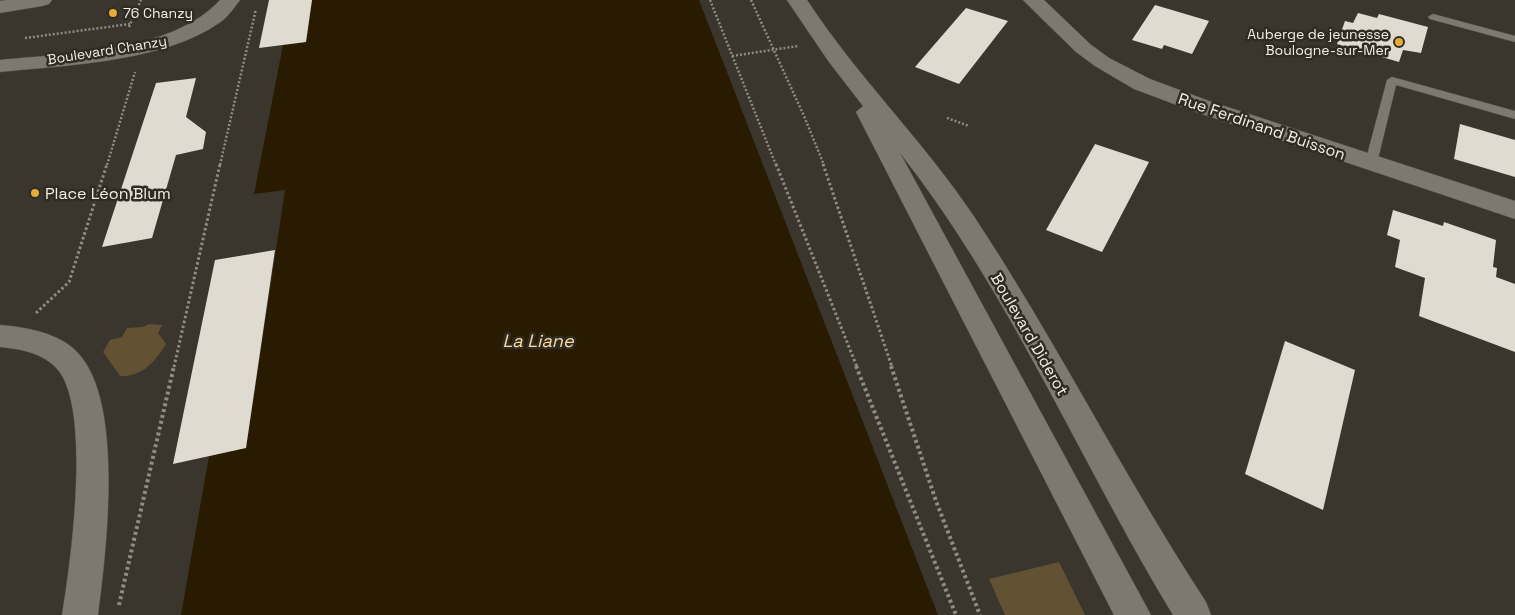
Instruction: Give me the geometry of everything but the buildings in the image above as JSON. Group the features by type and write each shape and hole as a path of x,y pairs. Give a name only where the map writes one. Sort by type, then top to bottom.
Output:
{"street":[{"path":"0,7 42,0"},
{"name":"Boulevard Chanzy","path":"0,66 146,46 186,34 214,19 230,0"},
{"name":"Boulevard Diderot","path":"797,0 844,69 924,163 967,225 1193,615"},
{"name":"Rue Ferdinand Buisson","path":"1033,0 1083,48 1102,62 1130,78 1201,106 1515,210"},
{"name":"Boulevard Diderot","path":"844,69 1133,615"},
{"path":"6,336 37,343 64,357 78,375 82,388 91,451 91,504 90,536 80,615"}],"lane":[{"path":"1433,17 1515,39"},
{"path":"1371,162 1392,80 1515,115"}],"path":[{"path":"118,606 258,0"},
{"path":"710,0 956,615"},
{"path":"751,0 821,157 930,486 955,555 980,615"},
{"path":"23,38 131,24"},
{"path":"732,56 824,41"},
{"path":"6,336 69,282 136,74 118,50"},
{"path":"947,118 969,126"}],"shaded area":[{"path":"149,324 162,325 158,333 166,344 147,367 135,374 120,376 103,352 110,340 122,337 127,328 143,327"},
{"path":"1059,562 1085,615 1005,615 989,579"}],"water":[{"name":"La Liane","path":"312,0 699,0 938,615 181,615 209,456 246,448 285,190 254,194 283,45 306,42"}],"place":[{"name":"76 Chanzy","path":"113,13"},
{"name":"Auberge de jeunesse Boulogne-sur-Mer","path":"1399,42"},
{"name":"Place Léon Blum","path":"35,193"}]}
